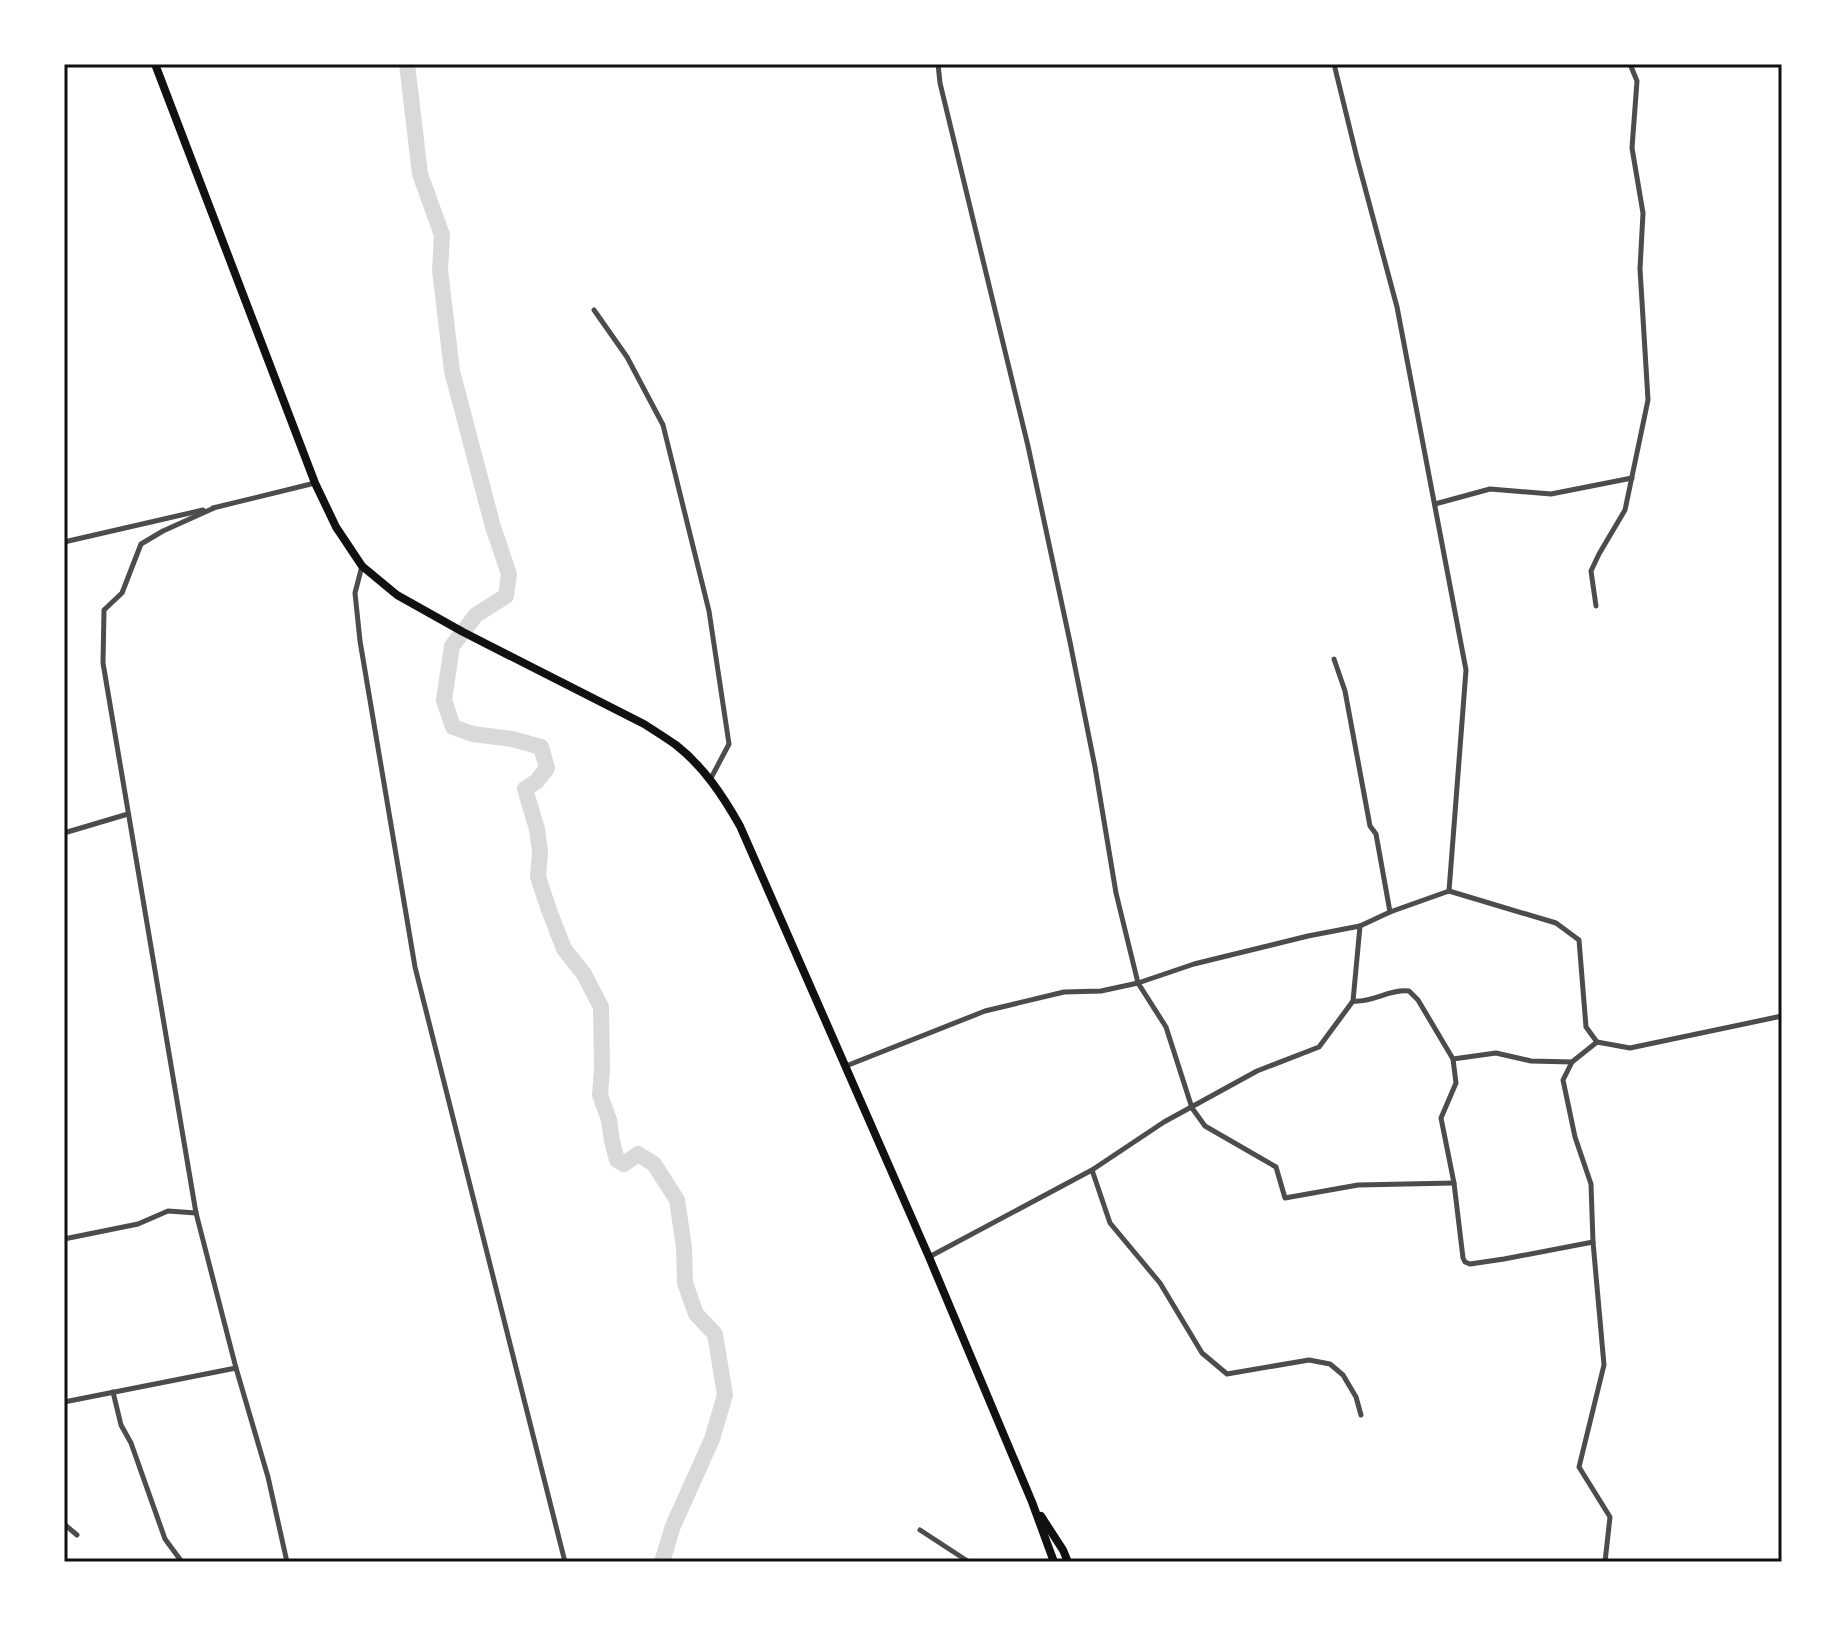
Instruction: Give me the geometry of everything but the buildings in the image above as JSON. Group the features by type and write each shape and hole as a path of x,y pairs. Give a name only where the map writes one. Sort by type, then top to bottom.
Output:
{"highway":[{"path":"155,64 315,483 336,527 362,566 397,595 432,615 644,724 677,746 725,800 740,826 929,1257 1054,1562"},
{"path":"1032,1502 1068,1562"}],"street":[{"path":"938,64 940,83 1028,446 1070,642 1116,893 1138,983 1166,1027 1192,1108 1205,1126 1276,1167 1285,1198 1358,1185 1454,1183"},
{"path":"1334,64 1397,307 1466,670 1449,891"},
{"path":"1596,606 1591,571 1625,510 1648,400 1640,269 1643,213 1632,148 1637,81 1630,64"},
{"path":"594,310 627,357 663,425 709,611 729,744 710,780"},
{"path":"1435,504 1490,489 1551,494 1632,478"},
{"path":"64,542 315,483"},
{"path":"214,508 141,544 122,593 104,610 103,663 196,1213 268,1477 287,1562"},
{"path":"362,566 355,593 360,641 415,967 565,1562"},
{"path":"1334,659 1345,691 1370,826 1376,834 1390,912"},
{"path":"64,833 128,814"},
{"path":"845,1067 985,1011 1064,992 1101,991 1138,983 1194,964 1360,926 1449,891 1556,923 1579,940 1586,1027 1597,1042 1630,1048 1782,1016"},
{"path":"929,1257 1092,1170 1164,1122 1257,1071 1319,1047 1353,1001 1360,926"},
{"path":"1353,1001 1363,1002 1391,992 1409,991 1418,1000 1453,1059 1456,1083 1441,1118 1465,1262 1504,1259 1593,1242"},
{"path":"1597,1042 1572,1062 1563,1080 1575,1137 1591,1184 1604,1365 1579,1467 1610,1517 1605,1562"},
{"path":"1453,1059 1496,1053 1531,1061 1572,1062"},
{"path":"1092,1170 1110,1223 1160,1283 1202,1353 1227,1374 1309,1360 1330,1364 1343,1375 1356,1397 1361,1415"},
{"path":"64,1239 138,1224 168,1211 196,1213"},
{"path":"64,1402 236,1368"},
{"path":"113,1392 121,1425 136,1456 165,1539 182,1562"},
{"path":"64,1524 77,1535"},
{"path":"920,1530 969,1562"}],"waterway":[{"path":"407,64 420,174 442,235 440,270 452,371 493,527 509,574 506,596 476,615 452,646 444,700 453,727 541,747 547,768 537,781 525,789 537,829 540,852 538,877 564,949 584,974 601,1007 600,1095 617,1160 624,1164 638,1154 654,1164 677,1200 684,1247 685,1283 696,1314 715,1334 725,1395 712,1439 673,1526 662,1562"}]}
